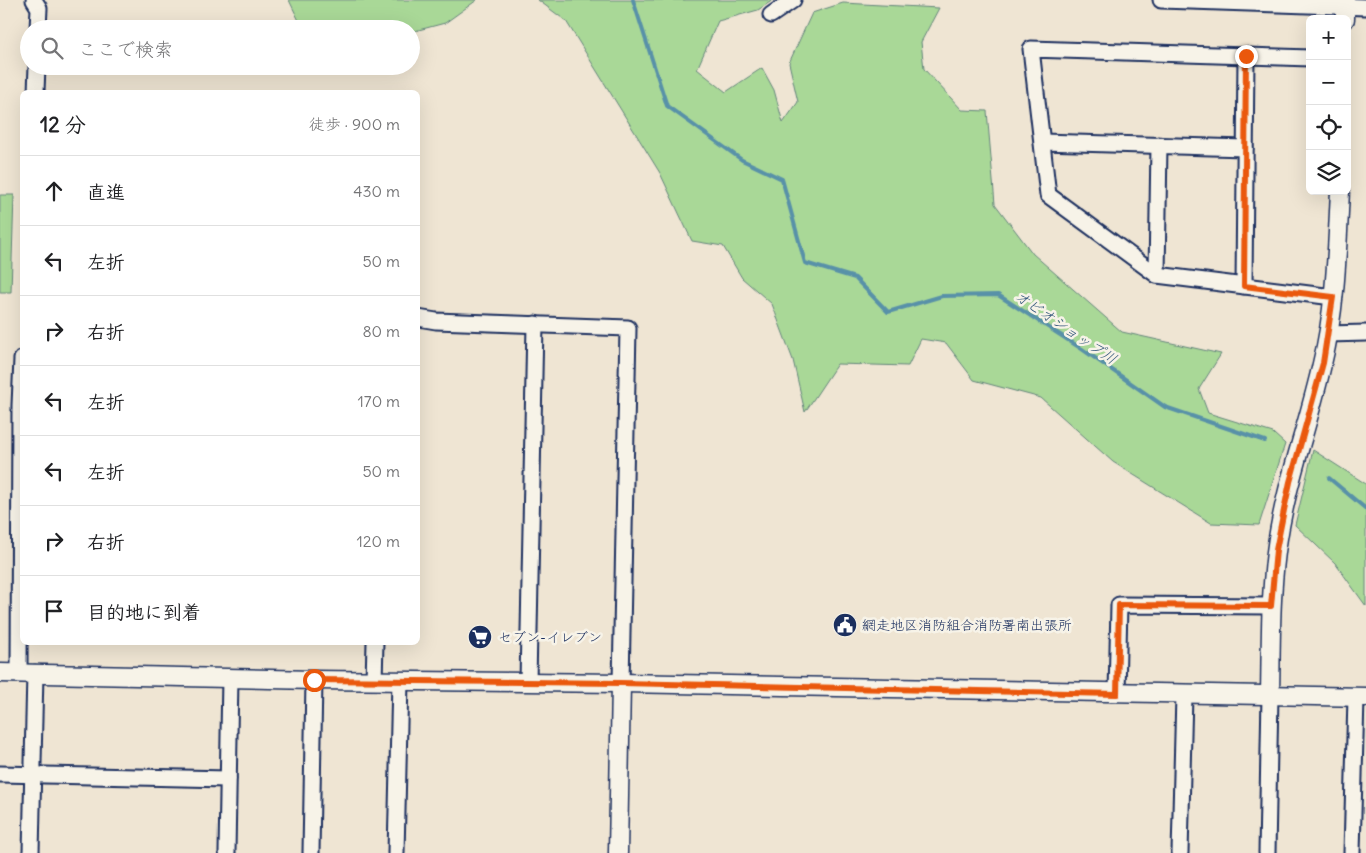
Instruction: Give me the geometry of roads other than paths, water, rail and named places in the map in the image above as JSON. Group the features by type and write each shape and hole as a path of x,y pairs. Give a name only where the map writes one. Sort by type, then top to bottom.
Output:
{"street":[{"path":"34,0 39,8 38,20"},
{"path":"771,15 793,0"},
{"path":"1161,0 1345,9 1366,7"},
{"path":"1306,58 1031,48 1048,195 1157,275 1333,297"},
{"path":"1244,286 1246,56"},
{"path":"36,90 37,75"},
{"path":"1042,142 1245,148"},
{"path":"1157,275 1159,145"},
{"path":"1267,853 1271,606 1276,550 1290,482 1323,363 1333,297 1340,195"},
{"path":"420,318 436,321 628,328 618,853"},
{"path":"528,682 535,324"},
{"path":"1328,334 1366,333"},
{"path":"1117,694 1119,605 1271,606"},
{"path":"26,645 33,774 31,853"},
{"path":"374,681 375,645"},
{"path":"0,673 1361,697 1352,853"},
{"path":"227,853 230,678"},
{"path":"311,853 314,680"},
{"path":"396,853 400,681"},
{"path":"1180,853 1184,695"},
{"path":"0,774 228,779"}],"waterway":[{"name":"オビオショップ川","path":"633,0 667,106 742,160 782,179 805,263 855,278 888,312 942,296 998,295 1082,349 1165,407 1265,441"},
{"name":"オビオショップ川","path":"1329,478 1366,509"}],"place":[{"name":"網走地区消防組合消防署南出張所","path":"845,625"},
{"name":"セブン-イレブン","path":"480,637"}]}
